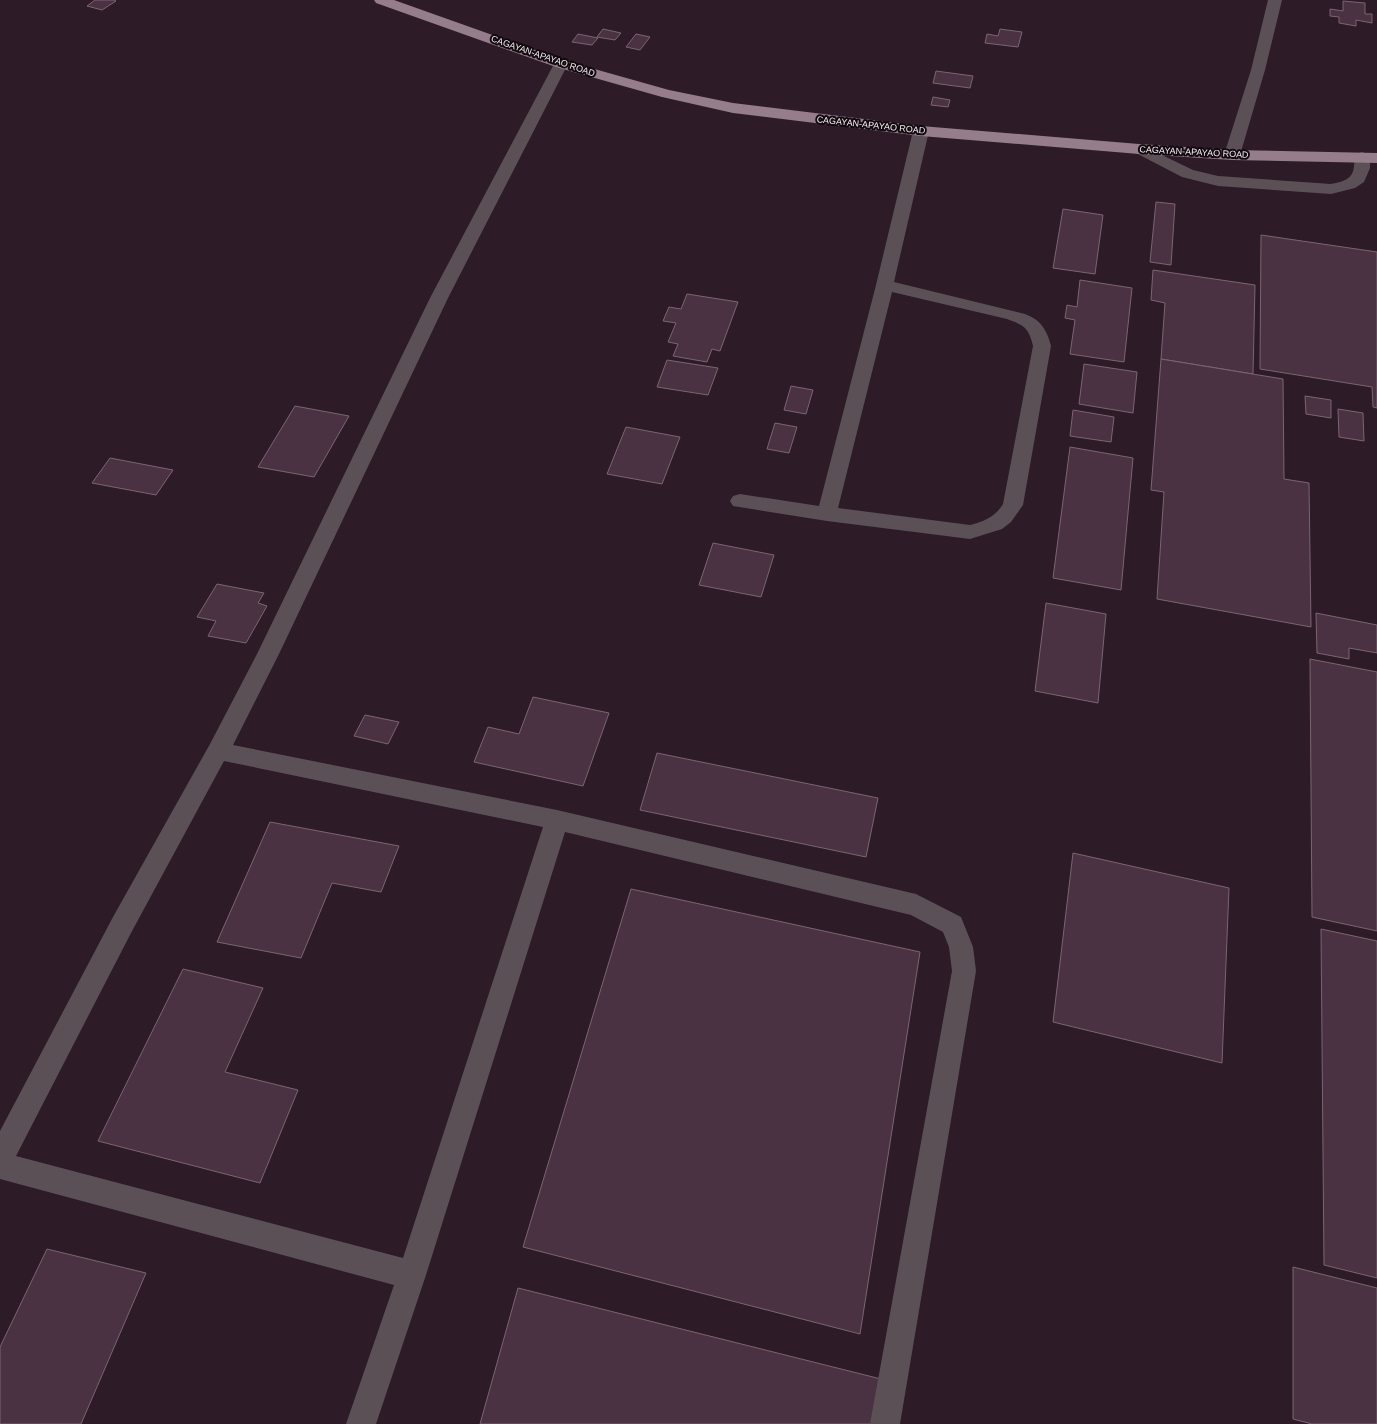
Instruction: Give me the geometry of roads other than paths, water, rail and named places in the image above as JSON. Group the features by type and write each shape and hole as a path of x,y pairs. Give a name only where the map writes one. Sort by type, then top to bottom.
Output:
{"main road":[{"name":"CAGAYAN-APAYAO ROAD","path":"382,0 562,64 668,94 733,108 921,131 1139,149 1232,155 1370,158"}],"lane":[{"path":"1232,155 1258,70 1270,26 1275,0"},
{"path":"0,1159 122,925 218,752 268,654 439,298 562,64"},
{"path":"827,514 885,285 921,131"},
{"path":"1139,149 1188,174 1218,181 1278,187 1331,189 1349,185 1358,179 1362,168 1370,158"},
{"path":"740,501 827,514 970,532 992,527 1004,518 1013,505 1042,346 1039,332 1028,320 1012,315 885,285"},
{"path":"218,752 557,820 916,905 952,925 961,947 964,971 885,1424"},
{"path":"361,1424 412,1275 557,820"},
{"path":"0,1165 412,1275"}]}
